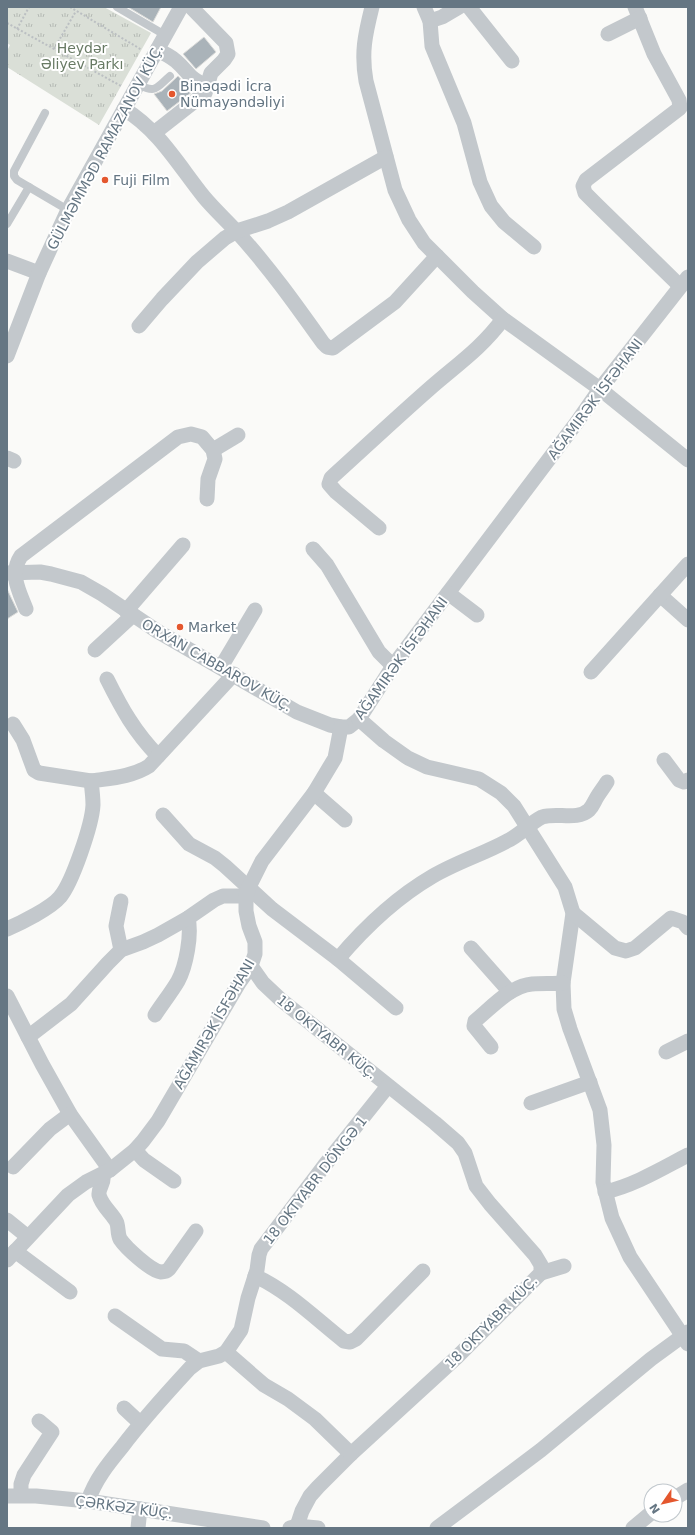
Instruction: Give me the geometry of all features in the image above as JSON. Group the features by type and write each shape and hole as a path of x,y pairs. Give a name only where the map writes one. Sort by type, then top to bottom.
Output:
{"street":[{"name":"GÜLMƏMMƏD RAMAZANOV KÜÇ.","path":"7,356 39,273 68,210 91,166 181,7"},
{"path":"154,132 205,93 211,73 228,54 228,48 220,36 191,7"},
{"path":"372,7 364,46 366,81 395,190 409,220 424,242 503,319 600,389 688,460"},
{"path":"424,7 430,21 432,46 464,123 480,182 491,206 504,222 534,247"},
{"path":"430,21 442,17 459,7"},
{"path":"469,7 512,61"},
{"path":"608,34 637,12 654,54 679,100 684,106 586,180 583,186 585,193 596,205 684,282"},
{"path":"157,50 177,62 188,76 197,82 208,86"},
{"path":"124,109 137,117 154,132 216,212 237,231 327,347 333,348 395,302 437,256"},
{"path":"139,326 196,262 224,238 237,231 255,226 288,212 386,157"},
{"path":"7,261 39,273"},
{"name":"AĞAMIRƏK İSFƏHANI","path":"11,1256 68,1195 86,1182 106,1172 135,1150 158,1121 239,983 251,966 255,954 255,942 249,926 246,911 247,892 262,861 314,793 335,758 341,727 348,726 359,719 393,666 577,422 600,389 684,282"},
{"path":"379,528 336,492 329,484 331,478 429,390 474,352 494,332 503,319"},
{"path":"26,609 11,573 21,556 178,437 190,434 202,438 213,450 215,459 208,479 208,499"},
{"path":"213,450 238,435"},
{"path":"95,650 130,613 183,545"},
{"path":"313,549 327,565 379,652 393,666"},
{"path":"591,672 688,564"},
{"name":"ORXAN CABBAROV KÜÇ.","path":"11,573 51,574 81,582 102,594 157,631 227,670 297,712 313,719 341,727"},
{"path":"448,593 476,615"},
{"path":"660,595 688,620"},
{"path":"13,724 23,740 34,770 39,773 91,781 128,775 141,771 149,766 158,756 227,670 255,610"},
{"path":"107,679 120,706 141,738 158,756"},
{"path":"359,719 384,741 408,758 427,766 479,779 492,787 514,806 564,888 573,913 563,983 564,1009 600,1110 604,1145 603,1182 612,1218 630,1258 686,1337 651,1359 541,1450 437,1528"},
{"path":"664,760 679,780 684,782 688,780"},
{"path":"7,929 47,908 59,899 67,888 87,835 93,806 91,781"},
{"path":"338,959 349,946 378,918 410,891 434,875 507,841 543,817 556,814 579,815 587,812 593,806 596,797 607,782"},
{"path":"314,793 345,820"},
{"path":"163,815 189,844 214,858 247,892 338,959 396,1008"},
{"path":"28,1037 71,1004 121,950 143,942 188,918 210,902 223,896 247,892"},
{"path":"121,901 116,926 121,950"},
{"path":"573,913 615,948 626,951 635,948 671,918 683,922 688,928"},
{"path":"155,1015 178,980 182,971 190,939 190,926 188,918"},
{"path":"471,948 510,992"},
{"name":"18 OKTYABR KÜÇ.","path":"251,966 263,983 280,999 458,1143 466,1153 476,1186 535,1255 541,1265 541,1273 457,1357 351,1454 310,1496 294,1527"},
{"path":"491,1047 474,1026 475,1021 510,992 531,984 563,983"},
{"path":"7,996 70,1114 106,1172 99,1193 104,1208 117,1224 119,1237 124,1244 151,1268 160,1272 165,1272 170,1269 196,1231"},
{"path":"666,1052 688,1041"},
{"path":"531,1103 590,1082"},
{"name":"18 OKTYABR DÖNGƏ 1","path":"226,1352 241,1330 248,1298 262,1249 324,1166 388,1086"},
{"path":"13,1167 50,1129 70,1114"},
{"path":"135,1150 144,1160 174,1181"},
{"path":"605,1192 645,1178 688,1155"},
{"path":"7,1220 28,1237"},
{"path":"11,1256 70,1292"},
{"path":"541,1273 564,1266"},
{"path":"255,1276 284,1293 344,1341 350,1342 356,1339 423,1271"},
{"path":"114,1316 162,1349 184,1351 199,1361"},
{"path":"88,1501 92,1490 103,1471 140,1422 190,1368 199,1361 219,1356 226,1352 264,1385 288,1399 315,1419 351,1454"},
{"path":"124,1408 140,1422"},
{"path":"14,1495 21,1484 24,1475 52,1432 39,1421"},
{"name":"ÇƏRKƏZ KÜÇ.","path":"14,1495 88,1501 227,1525 263,1528"},
{"path":"138,1528 140,1509"},
{"path":"633,1528 643,1520"},
{"path":"294,1527 318,1528"}],"lane":[{"path":"117,7 165,35"},
{"path":"138,84 148,90 153,90 170,76"},
{"path":"45,113 14,171 14,176 17,180 68,210"},
{"path":"7,224 29,187"}],"path":[{"path":"17,29 30,7"},
{"path":"70,7 142,50"},
{"path":"54,49 76,11"},
{"path":"7,23 122,86"}],"green space":[{"name":"Heydər Əliyev Parkı","path":"7,7 104,7 151,33 99,125 7,67 7,51 10,45 7,43"}],"building":[{"path":"128,7 161,7 153,22"},
{"path":"204,37 216,52 196,69 183,54"},
{"path":"178,76 192,92 167,111 154,94 162,91"},
{"path":"7,589 18,612 7,619"}],"place":[{"name":"Binəqədi İcra Nümayəndəliyi","path":"172,94"},
{"name":"Fuji Film","path":"105,180"},
{"name":"Market","path":"180,627"}]}
